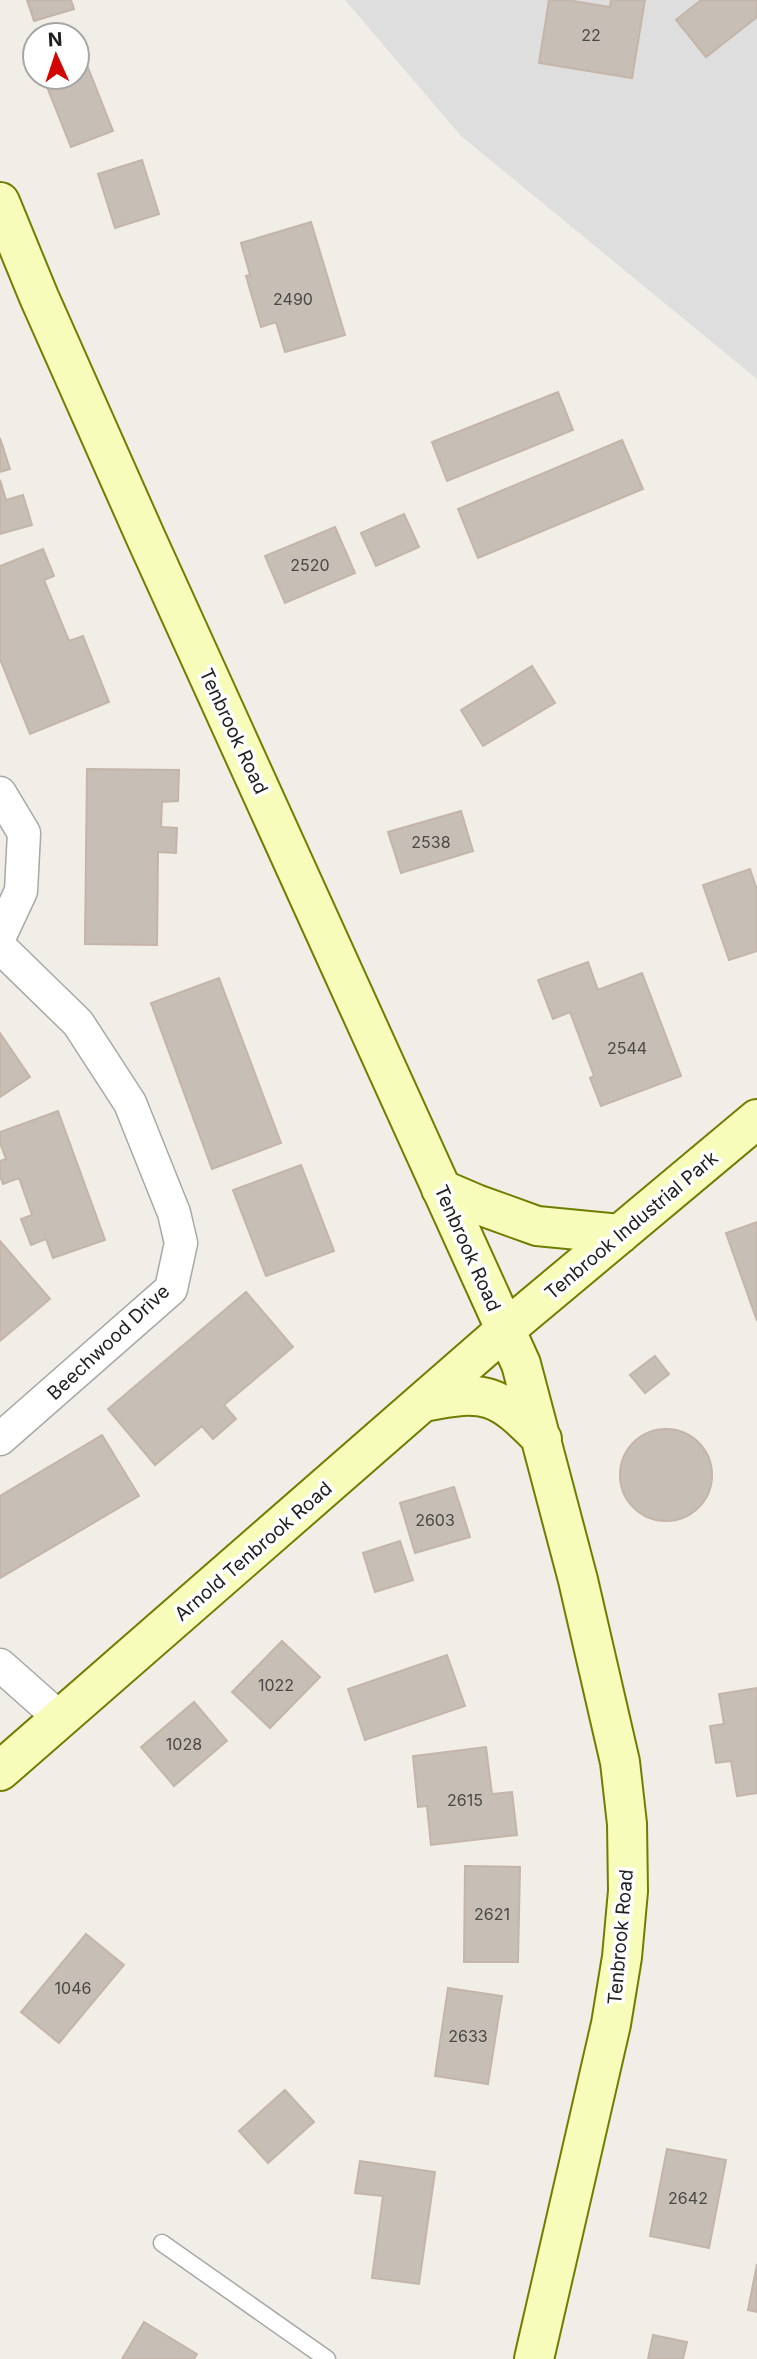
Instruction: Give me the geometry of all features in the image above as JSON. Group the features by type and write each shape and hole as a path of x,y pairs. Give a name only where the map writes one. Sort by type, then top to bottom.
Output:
{"street":[{"name":"Tenbrook Road","path":"0,202 39,297 152,551 521,1364 607,1700 620,1762 626,1824 628,1891 622,1957 611,2024 534,2359"},
{"path":"0,793 24,833 21,891 0,936"},
{"name":"Beechwood Drive","path":"0,947 78,1023 130,1103 174,1213 181,1243 171,1289 0,1439"},
{"name":"Tenbrook Industrial Park","path":"505,1331 757,1119"},
{"path":"441,1189 537,1226 620,1234"},
{"name":"Arnold Tenbrook Road","path":"0,1771 505,1331"},
{"path":"424,1402 460,1395 491,1398 516,1412 542,1439"},
{"path":"0,1665 61,1719"}],"lane":[{"path":"162,2243 327,2359"}],"shaded area":[{"path":"345,0 757,0 757,379 461,136"}],"building":[{"path":"27,0 71,0 74,9 34,21"},
{"path":"549,0 610,7 611,0 645,0 632,78 539,63"},
{"path":"701,0 757,0 757,17 706,57 676,20"},
{"path":"91,75 113,131 71,147 49,91 91,91"},
{"path":"142,160 159,214 115,228 98,174"},
{"path":"311,222 345,335 285,352 276,322 261,327 246,276 250,275 241,243"},
{"path":"558,392 573,430 447,481 432,442"},
{"path":"0,438 10,469 0,472"},
{"path":"622,440 643,489 478,558 458,509"},
{"path":"0,480 6,500 23,495 32,525 0,534"},
{"path":"404,514 419,547 376,566 361,533"},
{"path":"335,527 355,573 285,603 265,556"},
{"path":"43,549 54,576 44,580 69,641 83,636 109,702 30,734 0,659 0,566"},
{"path":"532,666 555,703 483,746 461,710"},
{"path":"87,769 179,770 178,801 162,802 161,827 177,828 176,853 158,852 157,945 85,944"},
{"path":"461,811 473,851 401,873 388,832"},
{"path":"750,869 757,890 757,951 729,960 703,885"},
{"path":"588,962 598,990 642,973 681,1076 601,1106 590,1078 594,1076 570,1012 553,1019 538,980"},
{"path":"219,978 281,1143 212,1169 151,1003"},
{"path":"0,1033 30,1077 0,1097"},
{"path":"58,1111 105,1240 53,1258 46,1239 31,1245 21,1219 32,1215 19,1178 3,1184 0,1161 6,1159 0,1143 0,1132"},
{"path":"301,1165 334,1251 266,1276 233,1190"},
{"path":"757,1222 757,1321 726,1233"},
{"path":"0,1241 50,1299 0,1341"},
{"path":"246,1292 293,1347 224,1405 236,1419 213,1439 202,1426 155,1465 108,1409"},
{"path":"655,1356 669,1374 645,1393 630,1375"},
{"path":"666,1429 684,1432 699,1442 709,1457 712,1475 709,1493 699,1508 684,1518 666,1521 648,1518 633,1508 623,1493 620,1475 623,1457 633,1442 648,1432"},
{"path":"102,1435 139,1496 0,1578 0,1496"},
{"path":"454,1487 470,1537 415,1553 400,1503"},
{"path":"400,1541 413,1580 375,1592 363,1553"},
{"path":"282,1641 320,1677 270,1728 232,1692"},
{"path":"447,1655 465,1706 365,1740 348,1689"},
{"path":"757,1688 757,1793 737,1796 731,1761 716,1763 710,1726 724,1724 719,1694"},
{"path":"194,1702 227,1741 174,1786 141,1747"},
{"path":"486,1747 492,1794 512,1792 517,1835 431,1845 427,1806 418,1807 413,1756"},
{"path":"465,1866 520,1867 518,1962 464,1962"},
{"path":"86,1934 124,1965 59,2043 21,2012"},
{"path":"448,1988 502,1996 488,2084 435,2076"},
{"path":"285,2090 314,2122 268,2163 239,2131"},
{"path":"667,2149 726,2160 709,2248 650,2236"},
{"path":"360,2161 435,2172 419,2284 372,2278 383,2196 355,2193"},
{"path":"757,2264 757,2312 748,2310"},
{"path":"144,2322 197,2354 194,2359 122,2359"},
{"path":"653,2335 687,2342 683,2359 648,2359"}]}
